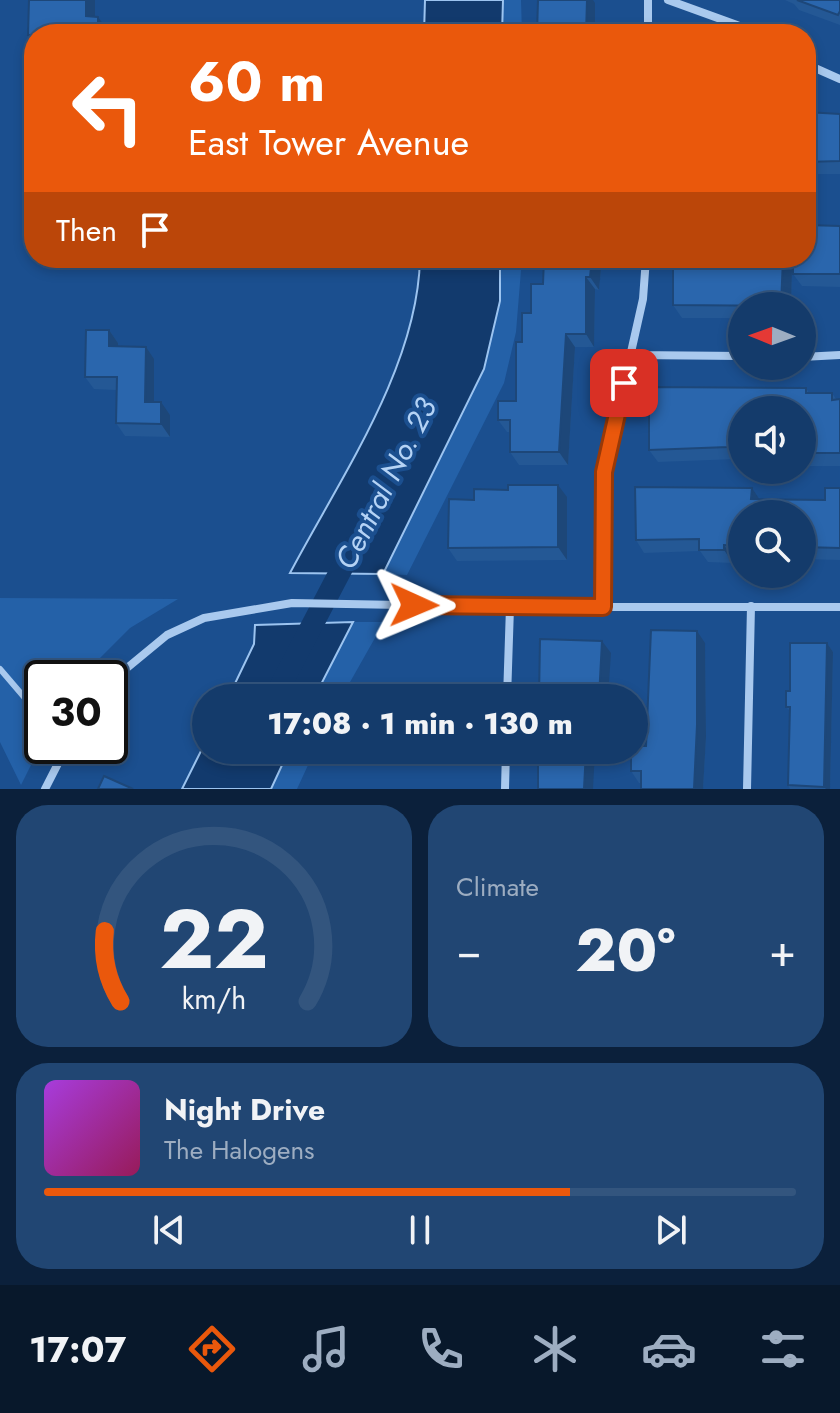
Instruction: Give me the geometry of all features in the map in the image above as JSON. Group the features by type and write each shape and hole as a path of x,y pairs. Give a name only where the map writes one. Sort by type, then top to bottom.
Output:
{"street":[{"path":"648,0 648,24"},
{"path":"668,0 730,24"},
{"path":"816,68 840,79"},
{"path":"603,607 604,472 609,438 632,355 643,299 645,268"},
{"path":"632,355 728,356"},
{"path":"816,356 840,355"},
{"path":"128,667 167,635 204,618 292,603 510,607 840,607"},
{"path":"747,789 751,606"},
{"path":"507,684 510,607"},
{"path":"45,789 57,764"},
{"path":"505,789 506,764"}],"lane":[{"path":"0,669 24,697"}],"shaded area":[{"path":"503,0 521,0 522,24 502,24"},
{"path":"500,268 521,268 516,332 504,383 407,575 383,574 484,369 500,301"},
{"path":"0,598 178,599 130,628 98,660 24,660 24,764 32,764 21,785 0,742"},
{"path":"353,622 384,622 349,684 321,684"},
{"path":"283,764 309,764 297,789 271,789"}],"water":[{"path":"425,0 503,0 502,24 424,24"},
{"path":"419,268 500,268 500,301 484,369 383,574 290,573 373,421 406,340 416,299"},
{"path":"353,622 321,684 235,684 254,644 255,625"},
{"path":"194,764 283,764 271,789 182,789"}],"building":[{"path":"29,0 86,0 86,16 98,17 98,24 28,24"},
{"path":"538,0 587,0 586,24 537,24"},
{"path":"797,0 840,0 840,11 838,15"},
{"path":"816,113 840,114 840,161 816,162"},
{"path":"816,225 840,226 840,274 793,274 793,268 816,268"},
{"path":"544,268 591,268 590,277 586,277 586,334 566,334 559,452 510,452 510,420 498,420 498,401 516,401 516,342 522,342 522,313 531,313 531,284 543,284"},
{"path":"673,268 783,268 782,292 728,292 728,306 673,305"},
{"path":"86,330 109,330 109,346 146,347 145,402 161,402 161,424 116,423 117,377 85,377"},
{"path":"649,387 806,388 806,393 832,393 832,400 840,399 840,453 816,453 816,396 728,396 728,447 649,450"},
{"path":"508,485 558,485 558,547 448,548 449,499 474,500 474,489 508,490"},
{"path":"635,487 752,488 751,499 825,500 825,488 840,488 840,548 816,547 816,500 728,500 728,545 724,545 724,550 699,550 699,539 636,540"},
{"path":"651,630 697,631 694,789 641,789 641,771 631,771 631,764 648,764"},
{"path":"540,639 602,641 600,684 539,684"},
{"path":"790,643 827,643 824,787 788,785 790,707 786,707 786,691 790,691"},
{"path":"538,764 585,764 584,789 538,789"},
{"path":"104,776 133,789 98,789"}],"waterway":[{"name":"Central No. 23","path":"281,684 353,547"}],"route":[{"path":"414,605 603,607 604,472 609,438 624,383"}]}
